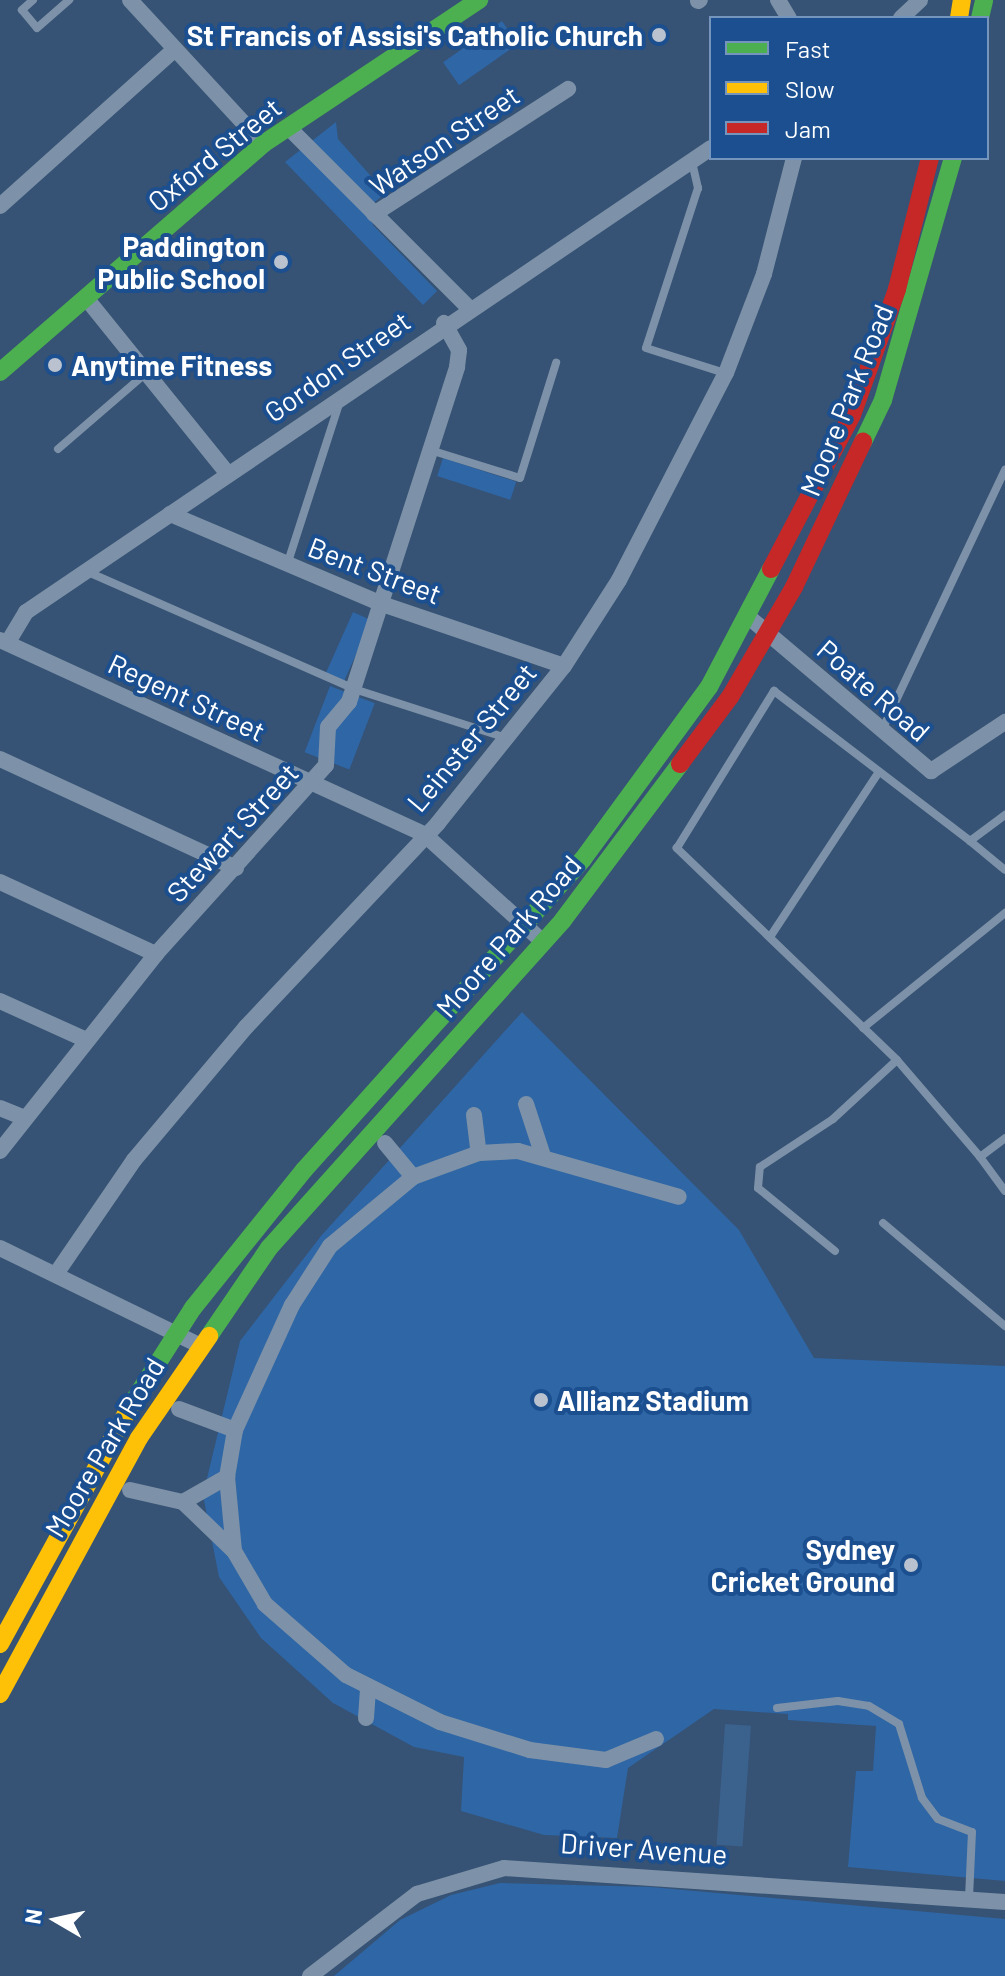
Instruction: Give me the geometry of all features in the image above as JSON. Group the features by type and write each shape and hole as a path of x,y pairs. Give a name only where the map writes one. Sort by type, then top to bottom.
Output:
{"main road":[{"name":"Oxford Street","path":"0,353 258,138 454,0"},
{"name":"Oxford Street","path":"0,372 86,298 258,138 288,127 479,0"},
{"name":"Moore Park Road","path":"0,1644 112,1435 178,1331 304,1170 525,926 669,749 751,619 852,415 897,289 929,160"},
{"name":"Moore Park Road","path":"0,1694 6,1664 199,1345 300,1208 543,942 691,755 768,632 883,400 952,160"}],"street":[{"path":"130,0 258,138"},
{"path":"903,16 920,0"},
{"path":"0,206 174,50"},
{"name":"Watson Street","path":"468,307 374,214 568,89"},
{"path":"288,127 374,214"},
{"name":"Gordon Street","path":"4,641 26,612 444,323 709,149"},
{"name":"Leinster Street","path":"58,1271 144,1148 510,739 564,666 619,580 726,373 764,274 793,160"},
{"path":"86,298 228,474"},
{"name":"Stewart Street","path":"0,1151 22,1117 84,1039 156,954 315,784 326,765 328,727 354,689 457,367 459,350 444,323"},
{"name":"Bent Street","path":"170,514 382,604 564,666"},
{"name":"Poate Road","path":"751,619 931,771 1005,722"},
{"name":"Regent Street","path":"4,641 424,834 543,942"},
{"path":"0,759 236,868"},
{"path":"0,882 156,954"},
{"path":"0,1001 84,1039"},
{"path":"526,1104 543,1156"},
{"path":"0,1108 22,1117"},
{"path":"474,1115 479,1153"},
{"path":"385,1143 413,1177"},
{"path":"234,1551 227,1477 235,1430 292,1305 330,1246 413,1177 479,1153 543,1156 679,1197"},
{"path":"0,1248 58,1271 178,1331 199,1345"},
{"path":"179,1409 235,1430"},
{"path":"183,1502 227,1477"},
{"path":"130,1490 183,1502 234,1551 265,1604 295,1636 368,1687 440,1722 530,1750 606,1760 656,1739"},
{"path":"366,1718 368,1687"},
{"name":"Driver Avenue","path":"310,1976 417,1894 504,1868 1005,1902"}],"lane":[{"path":"33,0 22,10 37,28 69,0"},
{"path":"691,161 698,188 646,348 726,373"},
{"path":"430,450 520,478 556,363"},
{"path":"58,449 146,373"},
{"path":"287,565 341,395"},
{"path":"882,731 1005,470"},
{"path":"88,572 354,689 510,739"},
{"path":"1005,870 774,691 677,848 897,1060 1005,1191"},
{"path":"770,937 879,772"},
{"path":"970,841 1005,815"},
{"path":"863,1028 1005,913"},
{"path":"835,1251 758,1188 760,1167 833,1119 897,1060"},
{"path":"980,1157 1005,1138"},
{"path":"883,1223 1005,1326"},
{"path":"777,1708 838,1701 869,1706 899,1724 922,1798 938,1819 972,1832 969,1899"}],"shaded area":[{"path":"502,21 518,44 459,85 443,62"},
{"path":"336,122 338,139 386,193 371,205 373,225 437,291 423,305 285,162"},
{"path":"443,458 516,482 510,500 437,476"},
{"path":"353,612 371,620 344,681 326,673"},
{"path":"330,686 375,703 349,769 305,752"},
{"name":"Allianz Stadium","path":"522,1012 739,1230 814,1358 1005,1366 1005,1881 848,1867 856,1771 873,1771 876,1726 788,1720 788,1714 714,1709 628,1768 617,1838 544,1835 461,1811 464,1757 414,1747 333,1703 261,1638 219,1577 203,1495 240,1341 321,1236"},
{"path":"725,1724 751,1726 742,1847 717,1845"},
{"path":"500,1883 651,1887 1005,1919 1005,1976 334,1976 400,1920 451,1895"}],"traffic: fast":[{"path":"0,372 263,144 479,0"},
{"path":"980,16 984,0"},
{"path":"863,442 883,400 952,160"},
{"path":"129,1408 193,1308 304,1170 583,859 709,687 771,569"},
{"path":"209,1336 269,1248 563,920 680,764"}],"traffic: slow":[{"path":"959,16 962,0"},
{"path":"0,1694 139,1438 209,1336"},
{"path":"0,1644 129,1408"}],"traffic: jam":[{"path":"771,569 852,415 897,289 929,160"},
{"path":"680,764 730,697 794,587 863,442"}],"place":[{"name":"St Francis of Assisi's Catholic Church","path":"659,35"},
{"name":"Paddington Public School","path":"281,262"},
{"name":"Anytime Fitness","path":"55,365"},
{"name":"Allianz Stadium","path":"541,1400"},
{"name":"Sydney Cricket Ground","path":"911,1565"}]}
